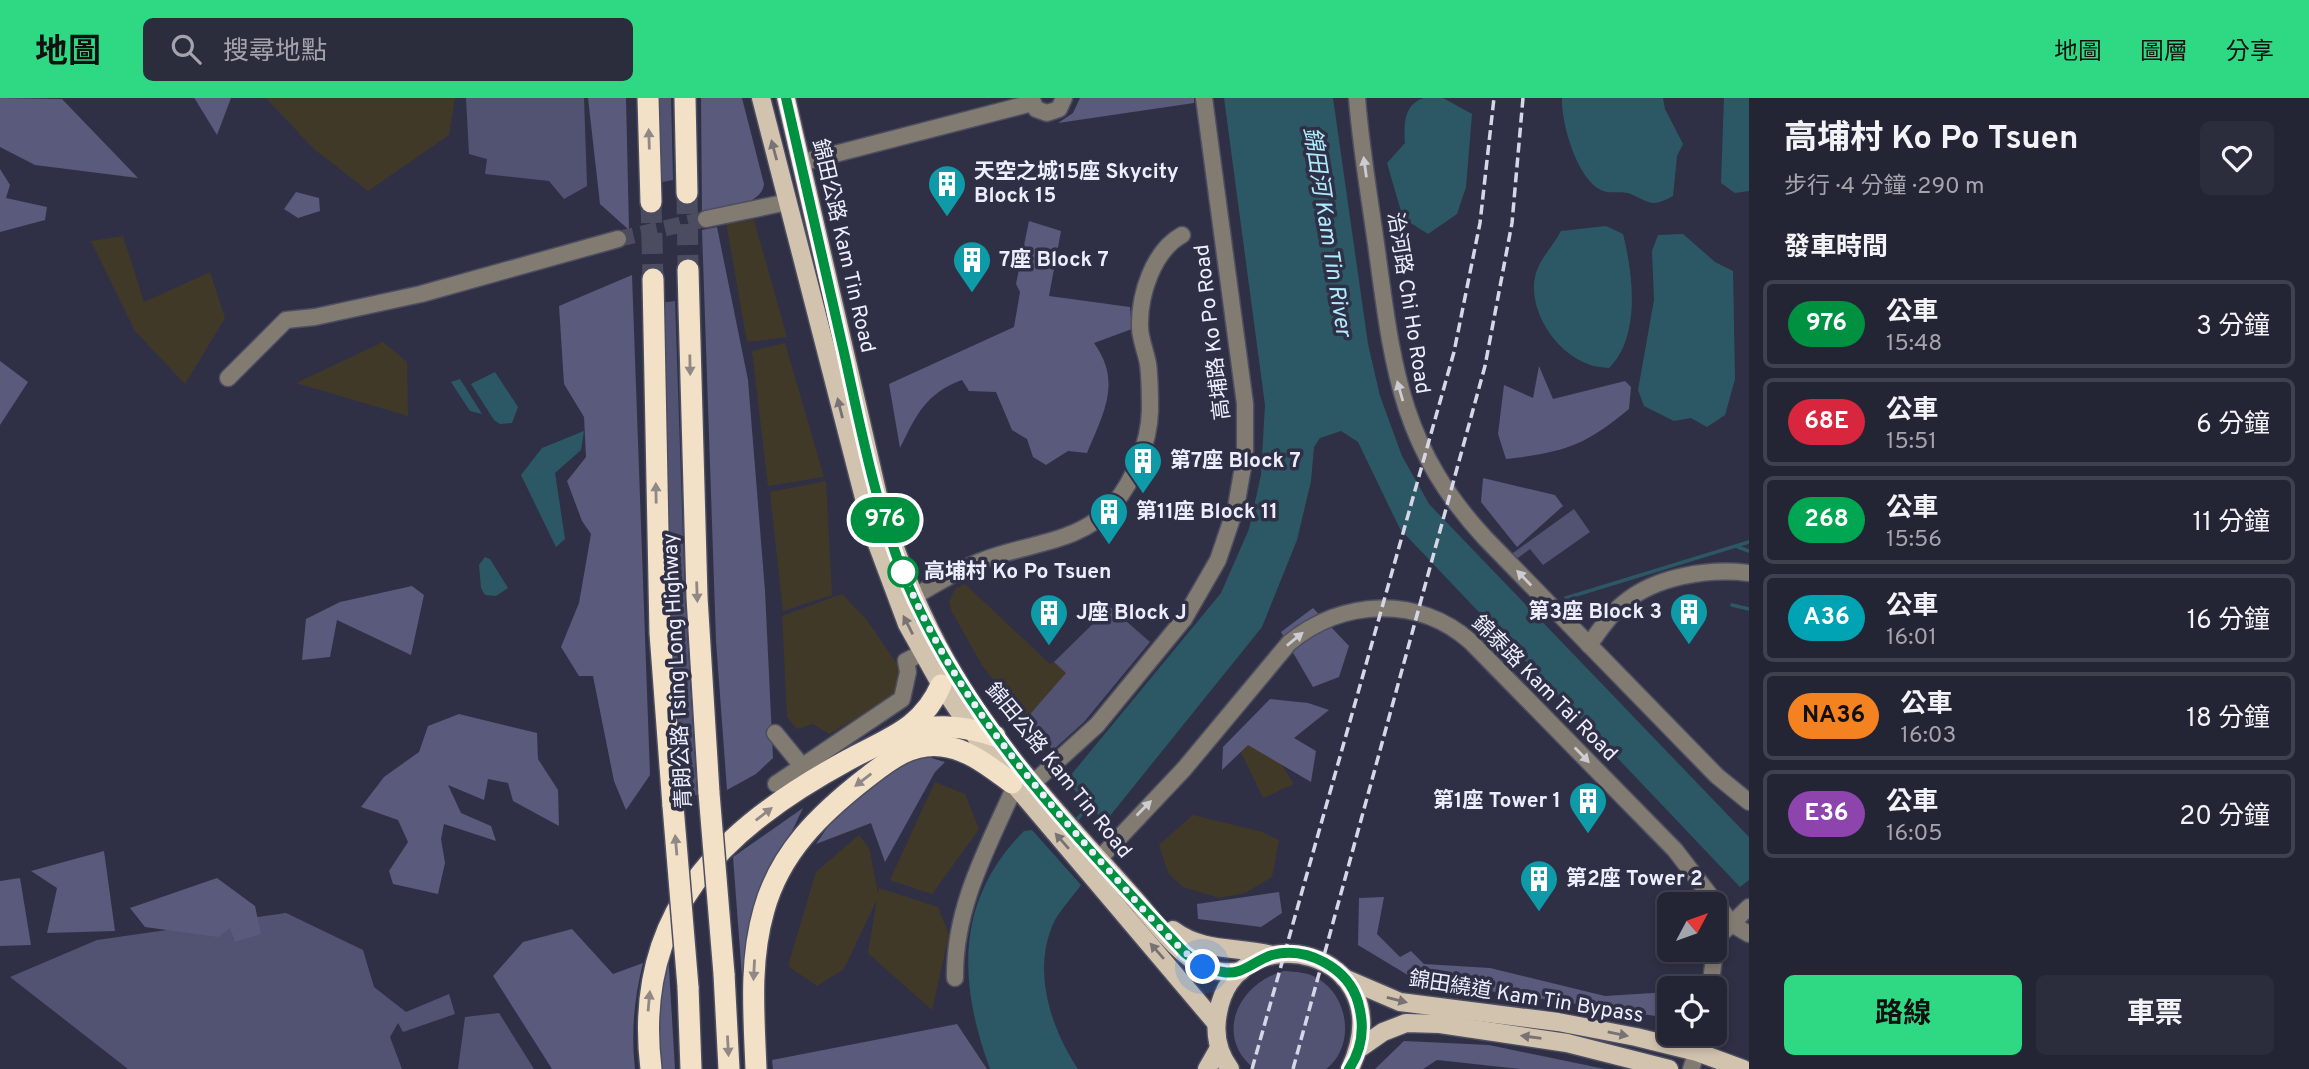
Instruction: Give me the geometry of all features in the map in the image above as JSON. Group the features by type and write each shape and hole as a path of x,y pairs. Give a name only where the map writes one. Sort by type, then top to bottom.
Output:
{"highway":[{"path":"648,98 651,202"},
{"path":"685,98 687,194"},
{"name":"青朗公路 Tsing Long Highway","path":"688,270 697,597 729,1069"},
{"name":"青朗公路 Tsing Long Highway","path":"653,279 660,620 688,986 691,1069"},
{"path":"652,1069 648,1015 652,975 671,919 694,882 722,851 762,815 823,774 897,734 926,714 940,685"},
{"path":"897,734 933,726 969,728 995,736"},
{"path":"756,1069 753,991 759,927 780,869 817,818 891,759 921,747 943,746 963,751 1026,787"}],"main road":[{"name":"錦田公路 Kam Tin Road","path":"761,98 873,533 893,594 922,653 969,728 1091,859 1185,953 1203,967 1224,973 1241,971"},
{"name":"錦田公路 Kam Tin Road","path":"786,98 872,471 896,554 913,597 961,687 995,736 1043,820 1091,859 1216,1023"},
{"path":"788,202 791,177 800,163"},
{"path":"1143,909 1189,942 1224,950 1304,955 1332,967 1344,978 1362,1013 1360,1048 1350,1068"},
{"path":"1230,1069 1219,1048 1216,1023 1223,996 1241,971 1272,955"},
{"name":"錦田繞道 Kam Tin Bypass","path":"1344,978 1400,1002 1657,1037"},
{"name":"錦田繞道 Kam Tin Bypass","path":"1360,1048 1383,1032 1406,1023 1440,1024 1567,1042 1669,1069"},
{"name":"錦田繞道 Kam Tin Bypass","path":"1705,1046 1743,1069"},
{"path":"1207,1069 1219,1048"}],"street":[{"path":"800,163 1031,101 1047,113 1059,109 1065,98"},
{"name":"高埔路 Ko Po Road","path":"955,978 954,945 975,874 1011,795 1026,787 1097,725 1180,624 1218,560 1236,507 1245,455 1245,404 1204,98"},
{"name":"治河路 Chi Ho Road","path":"1357,98 1390,347 1398,388 1411,427 1428,462 1456,505 1717,776 1749,802"},
{"path":"706,219 788,202"},
{"path":"913,597 981,561 1076,532 1096,521 1113,506 1140,457 1149,423 1148,363 1140,328 1146,291 1158,257 1171,241 1182,235"},
{"path":"228,378 286,320 315,317 421,294 618,239"},
{"path":"1589,645 1615,611 1640,593 1700,573 1721,570 1749,573"},
{"name":"錦泰路 Kam Tai Road","path":"1091,859 1184,769 1289,643 1310,627 1341,613 1366,608 1396,609 1443,623 1479,650 1675,850 1732,924 1749,934"},
{"path":"776,783 902,699 908,672 906,661 922,653"},
{"path":"775,733 802,766"},
{"path":"1727,929 1749,908"},
{"path":"1691,1069 1699,1046"}],"shaded area":[{"path":"0,98 62,99 138,178 35,165 0,147"},
{"path":"231,98 217,135 195,99"},
{"path":"266,98 455,98 449,135 368,191 314,149"},
{"path":"466,98 584,98 587,186 564,199 549,181 485,174 487,159 469,154"},
{"path":"588,98 626,98 629,230 600,204"},
{"path":"655,98 671,98 673,180 657,183"},
{"path":"701,98 742,98 764,184 762,191 748,202 702,213"},
{"path":"1080,98 1194,98 1194,103 1058,123 1073,113"},
{"path":"0,169 10,185 6,198 47,207 45,220 0,232"},
{"path":"296,192 319,198 320,211 298,218 284,209"},
{"path":"754,220 787,337 747,342 726,222"},
{"path":"1029,221 1061,231 1049,296 1130,307 1132,329 1094,343 1102,357 1109,384 1104,410 1087,453 1068,451 1046,465 1033,457 1027,439 1012,430 996,392 969,391 962,380 939,391 923,406 900,448 889,384 1014,327 1020,292 1016,284"},
{"path":"717,227 748,380 765,591 773,758 756,774 727,790 716,641 702,230"},
{"path":"123,236 144,302 210,272 225,318 185,384 135,331 91,241"},
{"path":"632,275 650,775 626,810 614,781 593,676 579,676 561,647 579,603 591,534 582,521 567,481 586,457 584,417 564,384 559,306"},
{"path":"675,301 685,598 697,795 680,797 668,601 660,303"},
{"path":"383,342 407,362 408,416 296,383"},
{"path":"785,343 824,477 768,486 752,351"},
{"path":"0,361 28,382 0,425"},
{"path":"1539,366 1553,399 1625,381 1631,387 1629,409 1599,432 1572,446 1543,454 1506,459 1498,434 1504,385 1533,398"},
{"path":"1483,478 1555,495 1563,506 1517,547 1481,502"},
{"path":"826,481 832,595 783,611 770,492"},
{"path":"1574,509 1590,532 1543,565 1530,549 1511,563 1506,558"},
{"path":"965,584 1050,664 1054,662 1067,673 1025,720 982,665 952,612 949,602 955,589"},
{"path":"412,586 424,595 411,655 337,620 330,657 302,660 306,619 340,602"},
{"path":"842,594 866,619 902,671 893,698 829,734 813,724 797,729 787,717 782,616"},
{"path":"1110,607 1150,642 1084,722 1053,750 1025,720 1066,673 1054,662"},
{"path":"1313,608 1349,646 1339,677 1313,687 1281,632"},
{"path":"1270,699 1308,703 1329,710 1294,738 1316,751 1311,782 1248,745 1222,770 1223,747"},
{"path":"459,714 537,733 538,759 558,790 559,826 513,801 508,783 488,779 484,800 448,785 461,813 491,826 496,841 444,824 441,839 445,863 438,894 393,884 389,871 408,842 398,820 361,807 384,777 419,752 428,726"},
{"path":"1257,726 1294,784 1263,798 1236,742"},
{"path":"897,748 945,762 935,772 885,862 871,823 816,844 865,772"},
{"path":"935,782 965,794 979,829 932,894 890,880"},
{"path":"803,808 757,905 742,977 733,857"},
{"path":"1193,815 1262,832 1279,840 1272,877 1245,893 1219,898 1183,887 1168,873 1159,845"},
{"path":"859,835 869,848 878,893 879,888 938,907 949,935 932,1010 868,953 877,899 844,969 817,986 788,966 816,872"},
{"path":"104,851 115,931 47,933 57,888 31,871"},
{"path":"20,878 31,945 0,946 0,881"},
{"path":"217,878 255,906 261,934 235,942 230,928 218,937 145,927 130,908"},
{"path":"1279,892 1282,913 1261,927 1198,919 1197,904"},
{"path":"1384,897 1377,934 1400,957 1411,951 1424,964 1490,968 1605,996 1657,993 1657,1016 1416,980 1358,945 1359,898"},
{"path":"286,913 363,950 374,987 406,1012 449,994 455,1014 403,1032 398,1023 390,1037 402,1069 128,1069 10,977 97,940"},
{"path":"572,929 613,974 643,963 634,1016 635,1069 552,1069 493,976 523,942"},
{"path":"668,951 675,1069 656,1069 653,1039"},
{"path":"1284,971 1305,973 1317,978 1328,986 1342,1009 1345,1035 1342,1048 1326,1069 1255,1069 1242,1056 1235,1042 1236,1012 1244,999 1268,977"},
{"path":"499,1013 534,1069 458,1069 465,1017"},
{"path":"957,1024 987,1069 773,1069 772,1060"},
{"path":"1404,1041 1489,1045 1605,1069 1520,1069 1437,1060 1423,1069 1375,1069"}],"water":[{"name":"錦田河 Kam Tin River","path":"1224,98 1333,98 1368,344 1380,396 1402,456 1429,504 1749,837 1749,880 1740,887 1400,529 1358,442 1341,431 1320,438 1314,447 1311,481 1297,540 1262,627 1105,822 1066,781 1221,593 1249,529 1261,475 1265,405"},
{"path":"1424,98 1443,98 1472,114 1466,187 1457,214 1428,234 1403,218 1387,163 1405,143 1408,110"},
{"path":"1562,98 1663,98 1665,109 1683,144 1677,156 1673,196 1654,203 1628,193 1604,191 1592,184 1572,149 1564,121"},
{"path":"1724,98 1749,98 1749,191 1735,193 1721,183"},
{"path":"1606,226 1623,234 1630,267 1632,304 1626,339 1609,368 1593,366 1564,350 1539,314 1534,286 1538,267 1561,231"},
{"path":"1683,234 1715,262 1733,271 1735,379 1725,415 1707,427 1691,418 1674,421 1644,406 1638,390 1654,300 1652,251 1658,235"},
{"path":"495,372 518,407 512,423 500,424 494,420 471,384"},
{"path":"460,379 482,414 470,411 451,382"},
{"path":"584,431 581,450 555,473 565,539 556,547 521,475 542,448"},
{"path":"485,557 490,559 508,588 496,596 485,595 481,588 479,565"},
{"path":"1032,830 1081,885 1055,920 1048,938 1044,977 1047,997 1059,1035 1078,1069 990,1069 972,1005 969,943 974,914 985,885 1001,857 1024,831"}],"waterway":[{"path":"1566,598 1749,542"},
{"path":"1738,547 1749,551"},
{"path":"1732,605 1749,609"},
{"path":"1075,822 1090,804"}],"tunnel":[{"path":"687,193 688,270"},
{"path":"651,202 653,279"},
{"path":"618,239 706,219"}],"railway":[{"path":"1252,1069 1454,352 1480,223 1494,98"},
{"path":"1293,1069 1485,366 1512,223 1523,98"}],"bus line":[{"name":"976","path":"786,98 880,503 913,597 961,687 995,736 1094,854 1185,953 1203,967 1224,973 1241,971 1254,962 1286,953 1320,960 1338,972 1353,990 1362,1013 1360,1048 1349,1069"}],"place":[{"name":"天空之城15座 Skycity Block 15","path":"947,218"},
{"name":"7座 Block 7","path":"972,294"},
{"name":"第7座 Block 7","path":"1143,495"},
{"name":"第11座 Block 11","path":"1109,546"},
{"name":"高埔村 Ko Po Tsuen","path":"903,572"},
{"name":"第3座 Block 3","path":"1689,646"},
{"name":"J座 Block J","path":"1049,647"},
{"name":"第1座 Tower 1","path":"1588,835"},
{"name":"第2座 Tower 2","path":"1539,913"}],"route":[{"path":"903,572 901,566 921,614 947,663 995,736 1143,909 1185,953 1203,967"}]}
